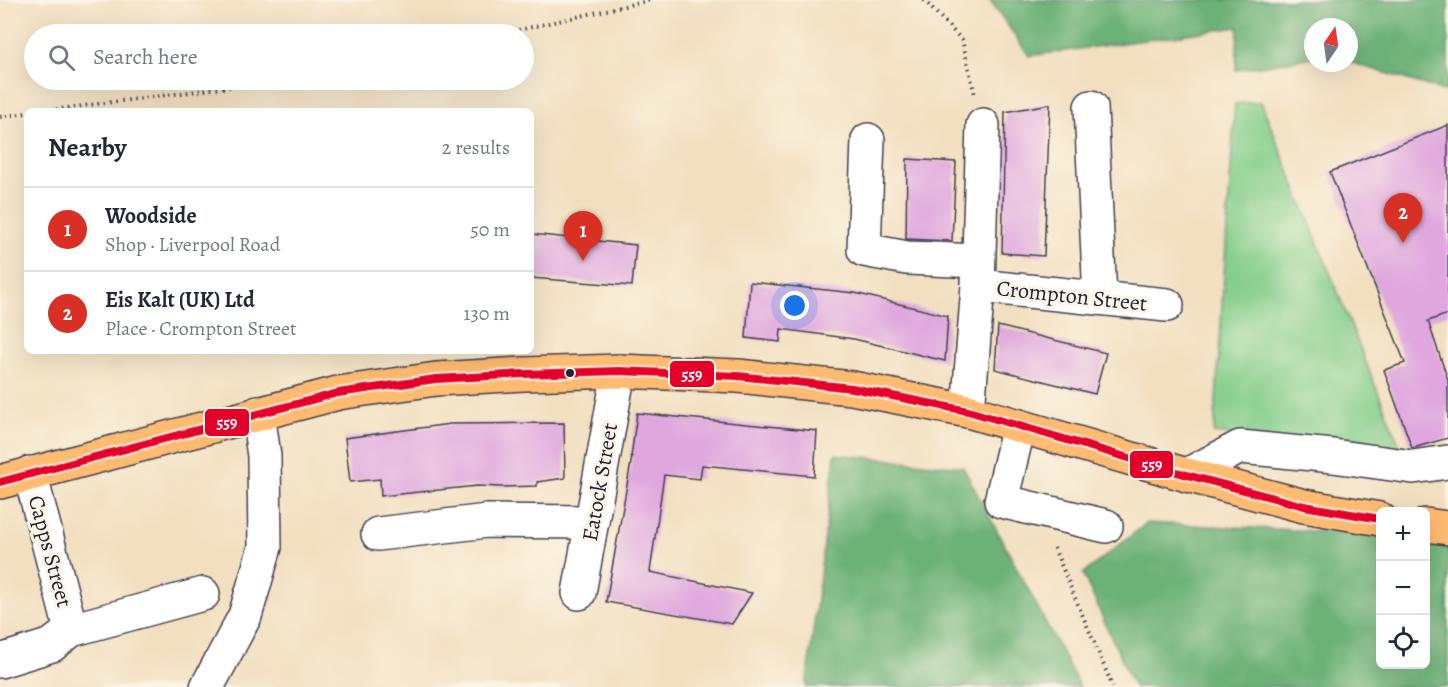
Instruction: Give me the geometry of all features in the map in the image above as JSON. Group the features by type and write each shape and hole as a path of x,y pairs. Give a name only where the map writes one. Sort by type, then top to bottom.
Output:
{"main road":[{"path":"15,477 338,393 436,379 619,371 738,376 852,388 968,411 1187,475 1304,506 1376,518"},
{"path":"1430,526 1448,528"}],"street":[{"path":"1091,107 1100,298"},
{"name":"Crompton Street","path":"968,411 978,273 982,125"},
{"path":"868,140 864,250 978,273"},
{"name":"Crompton Street","path":"978,273 1100,298 1167,305"},
{"name":"Eatock Street","path":"579,593 619,371"},
{"path":"207,687 245,616 266,547 264,456 258,413"},
{"path":"1019,426 1001,501 1106,526"},
{"path":"1187,475 1240,447 1413,467 1448,462"},
{"name":"Capps Street","path":"15,477 71,630"},
{"path":"378,534 487,521 592,522"},
{"path":"0,661 52,645 71,630 203,594"}],"path":[{"path":"534,27 651,0"},
{"path":"924,0 962,40 982,125"},
{"path":"67,108 205,90"},
{"path":"0,117 24,113"},
{"path":"1061,515 1054,548 1113,687"}],"green space":[{"path":"990,0 1448,0 1448,92 1358,65 1358,18 1304,18 1304,59 1236,70 1238,27 1029,56"},
{"path":"1261,102 1402,452 1214,433 1235,104"},
{"path":"835,454 963,467 1080,687 806,687"},
{"path":"1147,523 1376,534 1376,669 1430,669 1430,536 1448,537 1448,687 1134,687 1083,574"}],"building":[{"path":"1050,104 1044,256 1002,253 1005,112"},
{"path":"1448,125 1448,314 1428,321 1448,380 1448,438 1412,448 1384,370 1405,363 1330,172"},
{"path":"907,159 956,162 952,241 906,239"},
{"path":"534,234 636,245 632,286 534,278"},
{"path":"750,282 855,293 948,316 945,361 854,339 781,329 780,342 746,338"},
{"path":"998,326 1106,353 1095,394 995,369"},
{"path":"637,413 817,431 814,476 702,465 700,479 664,475 650,572 752,593 732,624 606,602 632,457"},
{"path":"564,423 565,478 537,482 537,486 477,486 381,496 380,479 350,482 345,438 450,424"}],"transit line":[{"name":"559","path":"0,482 338,393 436,379 619,371 738,376 852,388 968,411 1187,475 1304,506 1376,518"}],"place":[{"name":"Eis Kalt (UK) Ltd","path":"1403,243"},
{"name":"Woodside","path":"583,261"}]}
